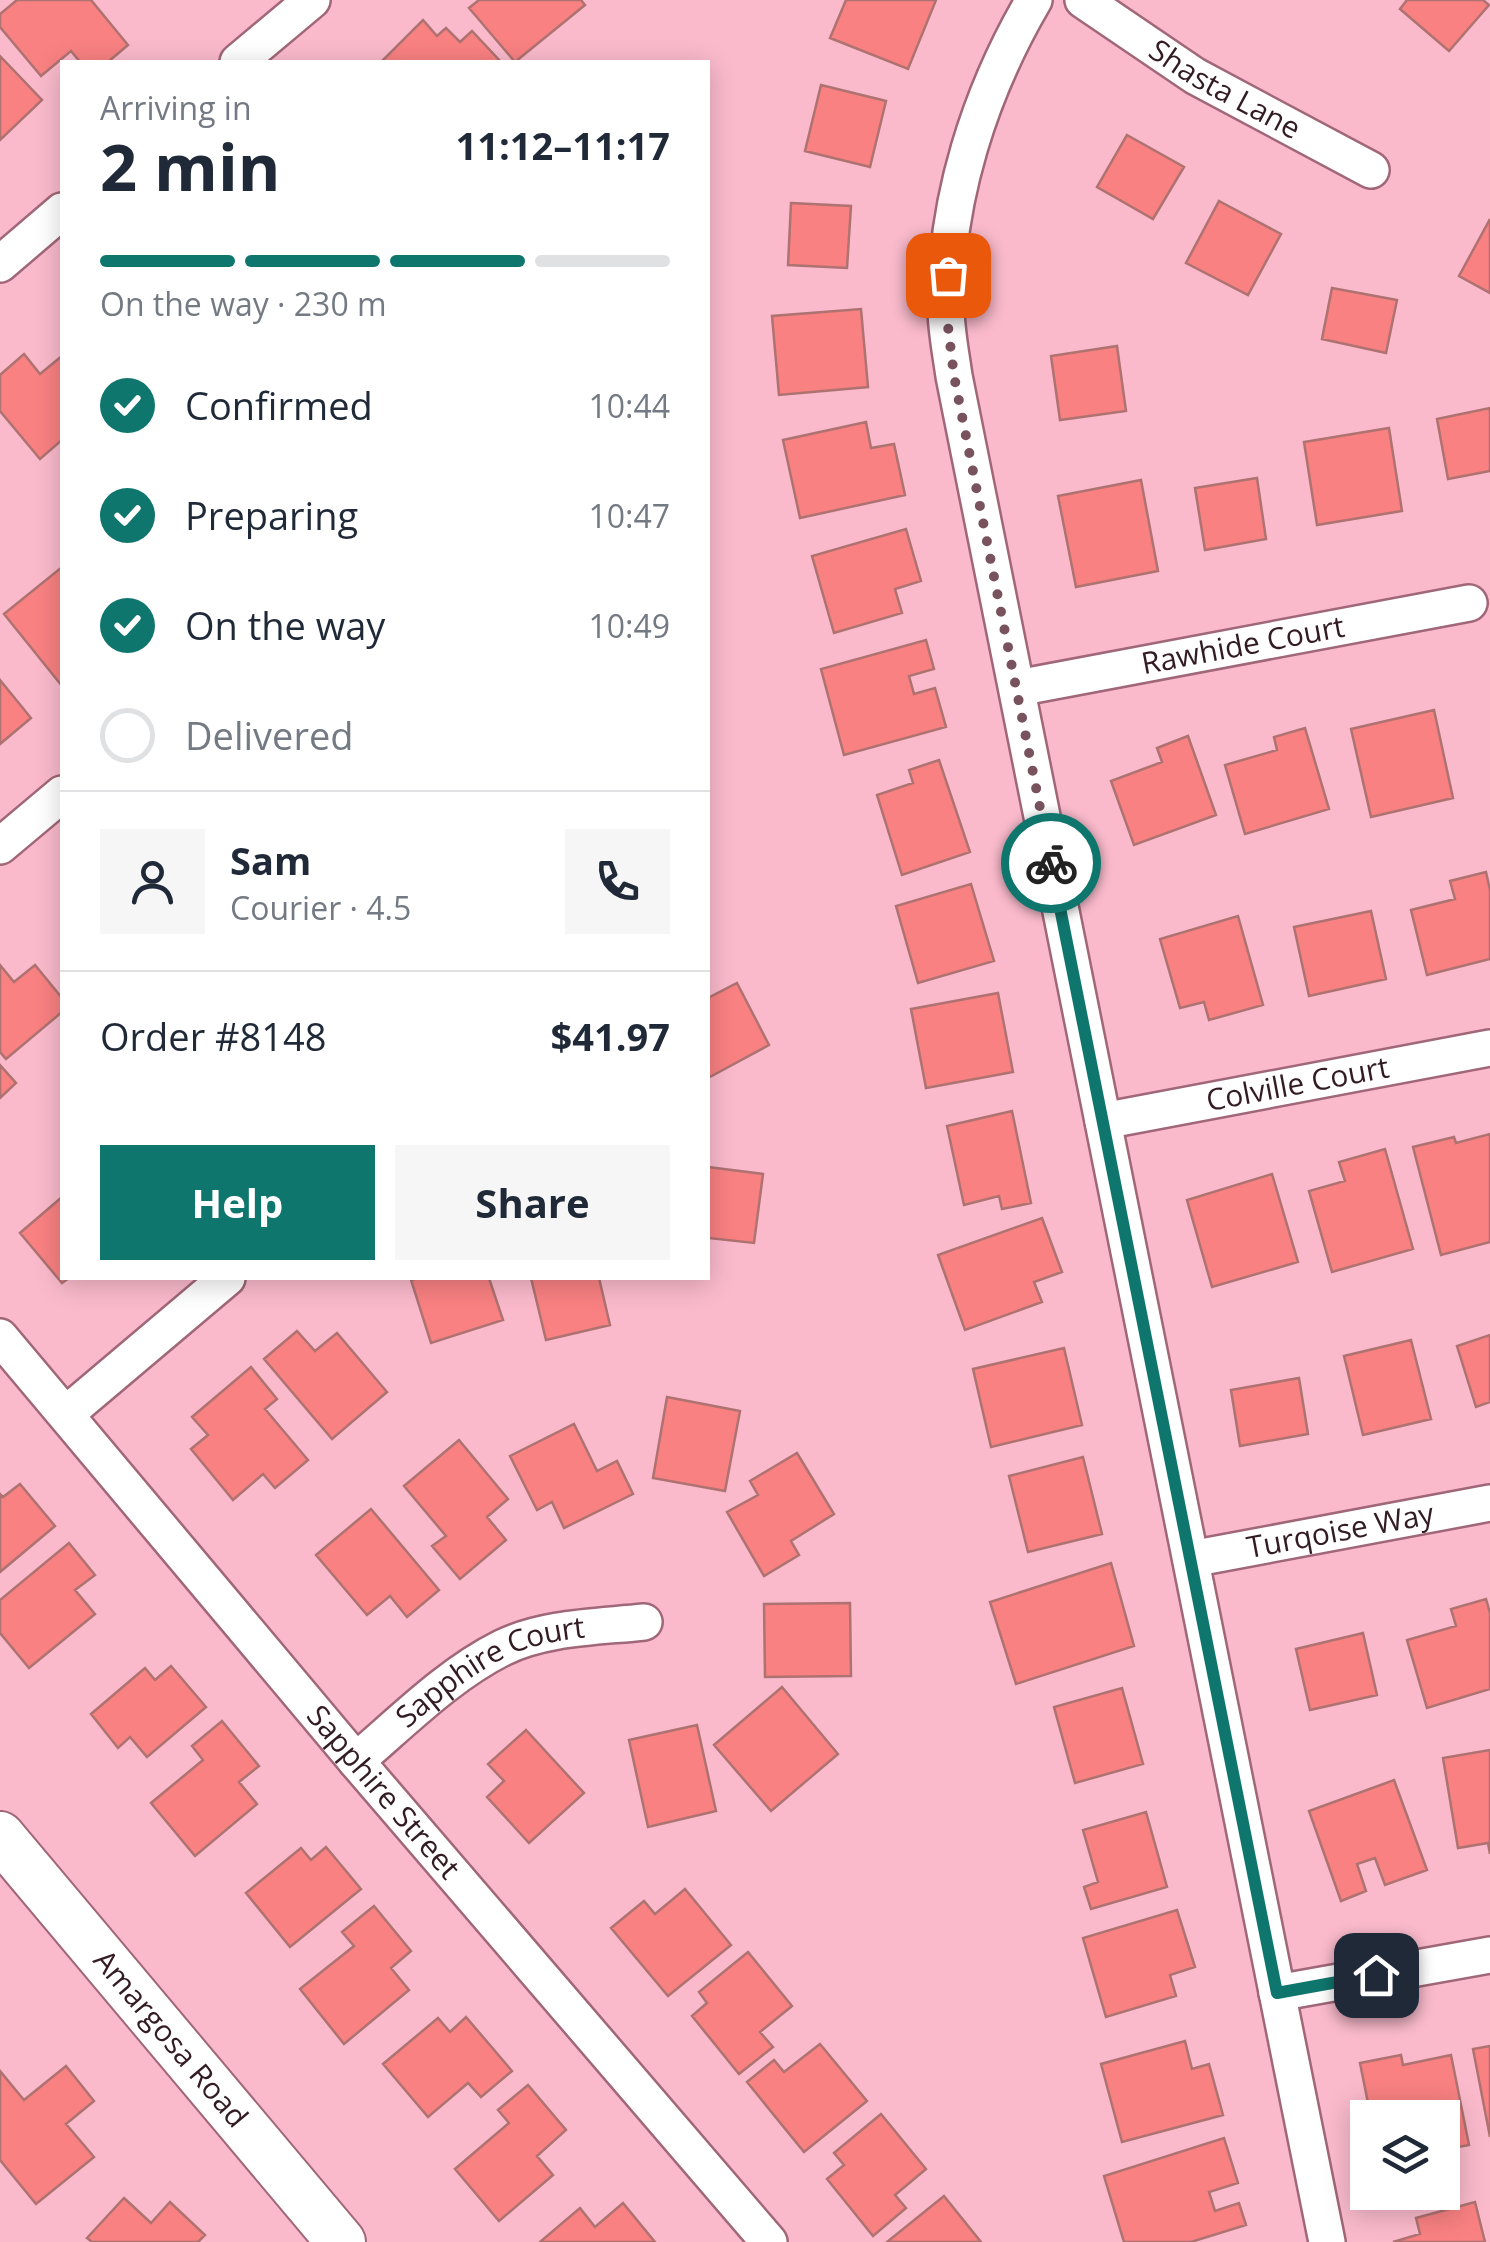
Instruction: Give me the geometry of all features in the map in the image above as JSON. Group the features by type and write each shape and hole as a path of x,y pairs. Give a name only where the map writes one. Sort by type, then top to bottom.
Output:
{"main road":[{"name":"Amargosa Road","path":"0,1836 341,2242"}],"street":[{"path":"240,60 312,0"},
{"path":"1034,0 1003,53 970,143 950,240 946,310 954,376 1327,2242"},
{"name":"Shasta Lane","path":"1083,0 1195,76 1371,170"},
{"path":"0,264 60,213"},
{"name":"Rawhide Court","path":"1016,688 1469,603"},
{"path":"0,846 60,796"},
{"name":"Colville Court","path":"1103,1121 1490,1048"},
{"path":"66,1414 225,1280"},
{"name":"Sapphire Street","path":"0,1337 769,2242"},
{"name":"Turqoise Way","path":"1190,1559 1490,1502"},
{"name":"Sapphire Court","path":"356,1760 460,1674 503,1647 546,1634 644,1622"},
{"path":"1277,1993 1490,1955"}],"building":[{"path":"17,0 91,0 128,45 110,60 78,60 71,51 41,76 0,27 0,14"},
{"path":"479,0 581,0 585,5 517,60 513,60 469,8"},
{"path":"846,0 936,0 908,69 830,38"},
{"path":"1407,0 1483,0 1489,5 1449,51 1400,9"},
{"path":"423,20 437,36 446,28 460,42 472,31 499,60 383,60"},
{"path":"0,56 42,100 0,140"},
{"path":"821,85 886,101 870,167 805,151"},
{"path":"1127,135 1184,167 1153,219 1097,187"},
{"path":"1219,201 1281,234 1248,295 1186,263"},
{"path":"791,203 851,206 847,268 788,265"},
{"path":"1490,219 1490,293 1459,276"},
{"path":"1332,288 1397,300 1386,353 1322,339"},
{"path":"861,309 868,387 779,395 772,316"},
{"path":"1117,346 1126,411 1060,420 1051,356"},
{"path":"24,354 40,374 60,358 60,442 40,459 0,411 0,375"},
{"path":"1490,408 1490,471 1448,479 1437,419"},
{"path":"866,422 871,448 894,444 905,495 800,518 783,440"},
{"path":"1389,428 1402,511 1317,525 1304,442"},
{"path":"1257,478 1266,539 1205,550 1195,488"},
{"path":"1141,480 1158,571 1076,587 1058,496"},
{"path":"906,529 921,581 895,589 902,613 834,633 812,556"},
{"path":"60,569 60,684 4,614"},
{"path":"926,640 934,669 909,676 914,694 935,688 946,727 844,755 821,669"},
{"path":"0,680 31,718 0,744"},
{"path":"1434,710 1453,798 1371,817 1351,729"},
{"path":"1305,728 1329,809 1245,834 1225,765 1277,750 1274,737"},
{"path":"1188,736 1216,815 1134,845 1111,781 1162,762 1157,748"},
{"path":"939,760 970,852 902,875 877,795 913,783 909,770"},
{"path":"1486,872 1490,890 1490,959 1427,975 1411,910 1455,899 1450,881"},
{"path":"971,884 994,961 918,983 896,906"},
{"path":"1371,911 1386,979 1309,996 1294,927"},
{"path":"1238,916 1263,1005 1209,1020 1204,1002 1180,1008 1160,939"},
{"path":"0,965 14,982 35,965 60,996 60,1014 6,1059 0,1052"},
{"path":"737,983 769,1045 710,1077 710,997"},
{"path":"998,993 1013,1072 926,1088 911,1009"},
{"path":"0,1065 16,1083 0,1098"},
{"path":"1012,1111 1031,1203 1002,1209 999,1196 964,1205 947,1126"},
{"path":"1490,1134 1490,1242 1441,1255 1413,1147 1454,1137 1456,1143"},
{"path":"1385,1149 1413,1249 1332,1272 1309,1191 1345,1181 1339,1162"},
{"path":"710,1167 763,1174 754,1243 710,1238"},
{"path":"1272,1174 1298,1262 1212,1287 1187,1200"},
{"path":"60,1199 60,1280 66,1280 62,1283 20,1233"},
{"path":"1042,1218 1062,1272 1034,1282 1042,1302 965,1330 938,1255"},
{"path":"411,1280 490,1280 503,1320 431,1343"},
{"path":"531,1280 599,1280 610,1325 546,1340"},
{"path":"297,1331 315,1351 337,1333 387,1392 332,1439 264,1359"},
{"path":"1490,1335 1490,1402 1476,1407 1457,1346"},
{"path":"1411,1340 1431,1419 1363,1435 1344,1356"},
{"path":"1064,1348 1082,1425 991,1447 973,1369"},
{"path":"251,1367 277,1399 265,1409 308,1460 275,1488 263,1474 233,1500 191,1449 208,1435 192,1417"},
{"path":"1299,1378 1308,1434 1240,1446 1231,1390"},
{"path":"667,1397 740,1411 725,1491 653,1478"},
{"path":"574,1424 597,1471 617,1461 633,1494 564,1528 552,1502 537,1510 510,1456"},
{"path":"459,1440 508,1499 487,1517 506,1540 460,1579 432,1546 446,1536 404,1486"},
{"path":"797,1453 834,1514 791,1541 799,1555 764,1576 727,1512 758,1495 750,1481"},
{"path":"1083,1457 1102,1534 1028,1552 1009,1476"},
{"path":"20,1484 55,1526 0,1572 0,1494 3,1497"},
{"path":"371,1509 439,1590 407,1617 390,1596 367,1615 316,1555"},
{"path":"69,1543 95,1575 75,1590 95,1614 29,1668 0,1633 0,1600"},
{"path":"1111,1563 1134,1646 1016,1684 990,1602"},
{"path":"1486,1599 1490,1613 1490,1689 1427,1708 1407,1640 1456,1626 1451,1609"},
{"path":"850,1603 851,1676 765,1677 764,1604"},
{"path":"1363,1633 1377,1695 1310,1710 1296,1649"},
{"path":"171,1666 206,1707 147,1757 130,1737 118,1748 91,1714 145,1668 155,1680"},
{"path":"782,1687 838,1754 771,1811 714,1745"},
{"path":"1122,1688 1143,1764 1075,1783 1054,1707"},
{"path":"222,1721 259,1766 239,1782 257,1804 195,1856 151,1803 203,1760 192,1746"},
{"path":"697,1725 716,1811 648,1827 629,1740"},
{"path":"526,1730 584,1793 529,1843 487,1797 504,1781 488,1764"},
{"path":"1490,1750 1490,1854 1488,1843 1458,1848 1443,1758"},
{"path":"1394,1780 1427,1870 1385,1885 1375,1858 1357,1864 1366,1891 1341,1901 1309,1811"},
{"path":"1146,1812 1167,1887 1091,1909 1084,1887 1098,1882 1083,1830"},
{"path":"326,1847 361,1889 290,1947 246,1893 301,1848 311,1860"},
{"path":"685,1889 731,1945 668,1996 611,1928 644,1901 655,1914"},
{"path":"374,1906 411,1951 391,1968 409,1990 344,2044 300,1989 354,1946 342,1932"},
{"path":"1177,1910 1195,1967 1170,1975 1176,1996 1106,2017 1083,1938"},
{"path":"748,1952 792,2006 760,2032 773,2047 739,2074 692,2016 707,2003 699,1992"},
{"path":"466,2017 512,2071 481,2097 468,2083 428,2117 383,2064 438,2018 450,2032"},
{"path":"1185,2041 1192,2069 1209,2064 1223,2115 1122,2142 1101,2064"},
{"path":"820,2044 867,2101 804,2152 747,2082 774,2060 784,2072"},
{"path":"1490,2046 1490,2137 1473,2049"},
{"path":"1401,2055 1403,2065 1451,2055 1460,2100 1367,2100 1360,2063"},
{"path":"66,2066 94,2101 66,2124 94,2157 36,2204 0,2160 0,2071 24,2100"},
{"path":"528,2085 566,2130 537,2156 553,2175 499,2221 455,2169 509,2123 498,2110"},
{"path":"1460,2100 1469,2145 1460,2147"},
{"path":"881,2114 926,2169 895,2195 906,2208 873,2236 827,2179 844,2165 834,2153"},
{"path":"1224,2138 1238,2183 1209,2192 1215,2211 1239,2203 1246,2225 1191,2242 1124,2242 1104,2176"},
{"path":"944,2196 981,2242 887,2242"},
{"path":"124,2198 151,2223 170,2202 205,2235 198,2242 92,2242 87,2238"},
{"path":"1475,2202 1485,2242 1393,2242 1420,2234 1416,2218 1460,2210 1460,2206"},
{"path":"623,2203 655,2242 540,2242 580,2208 595,2227"}],"way so far":[{"path":"948,275 946,310 954,376 1051,863"}],"route":[{"path":"1051,863 1277,1993 1376,1975"}]}
